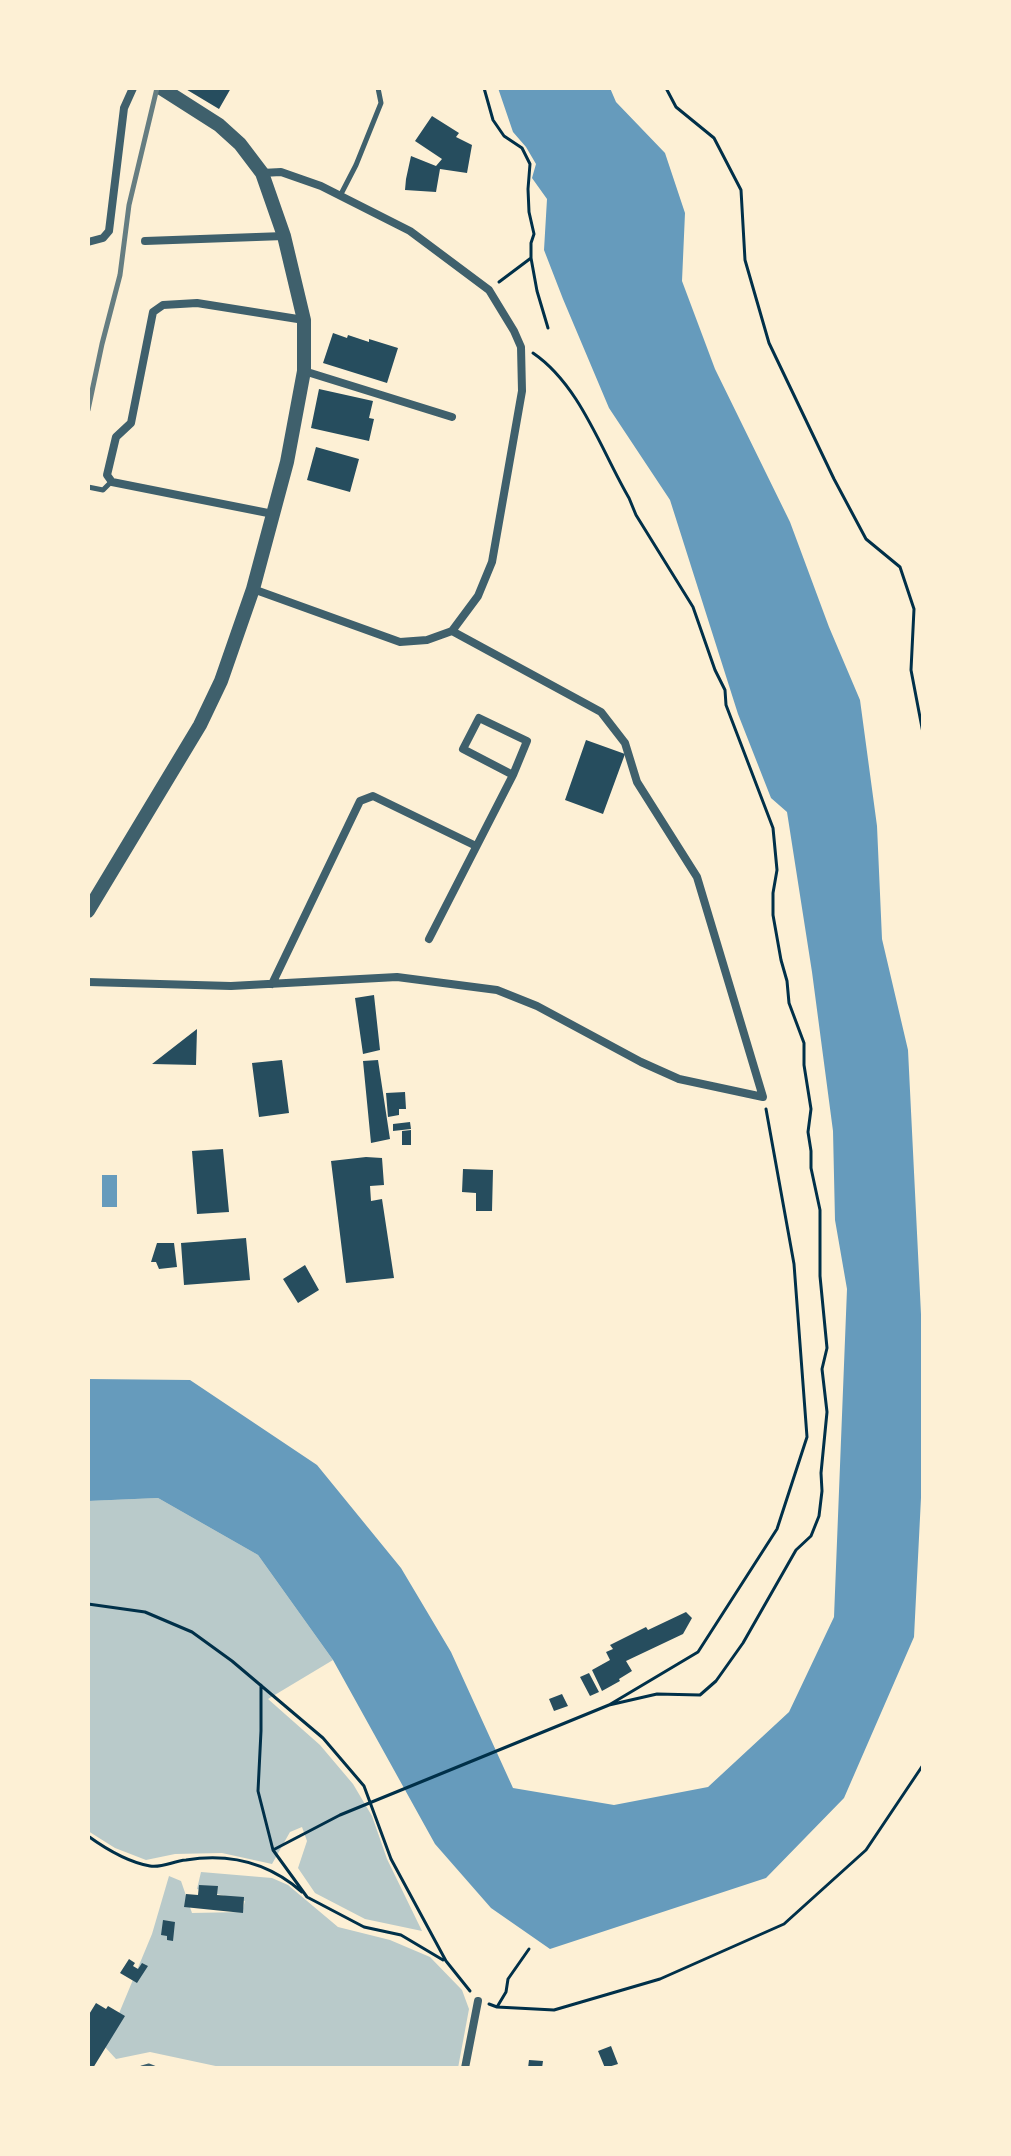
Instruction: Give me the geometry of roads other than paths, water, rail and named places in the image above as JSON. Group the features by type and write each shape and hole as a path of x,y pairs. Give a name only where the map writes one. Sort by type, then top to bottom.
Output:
{"street":[{"path":"88,242 103,238 109,231 124,108 133,88"},
{"path":"88,911 200,725 221,681 253,589 287,462 304,371 304,320 284,236 262,173 240,144 219,125 161,88"},
{"path":"253,589 400,642 427,640 452,631 478,596 492,562 522,391 521,347 489,290 410,231 321,186 281,172 262,173"},
{"path":"145,241 284,236"},
{"path":"273,514 112,482 107,475 116,437 131,423 153,312 163,305 197,303 304,320"},
{"path":"304,371 452,417"},
{"path":"88,982 231,986 397,977 497,990 537,1006 679,1079 763,1097 697,877 637,782 625,743 601,712 452,631"},
{"path":"429,939 513,775 527,741 479,718 463,749 513,775"},
{"path":"272,984 360,801 373,796 476,846"},
{"path":"465,2068 478,2001"}],"lane":[{"path":"340,196 381,103 378,88"},
{"path":"88,487 103,490 112,482"}],"water":[{"path":"498,88 610,88 616,102 665,153 685,213 682,281 715,369 790,522 860,700 877,826 882,939 908,1050 923,1355 923,1458 914,1637 844,1798 766,1878 550,1949 491,1908 435,1844 333,1660 258,1555 158,1498 88,1501 88,1379 190,1380 317,1465 401,1568 451,1652 513,1788 614,1805 708,1787 789,1712 834,1617 847,1289 835,1220 833,1131 787,812 771,798 738,714 670,500 609,408 563,299 544,250 547,199 532,178 536,164 513,132"},
{"path":"102,1175 117,1175 117,1207 102,1207"}],"railway":[{"path":"88,410 120,275 129,205 157,88"}]}
